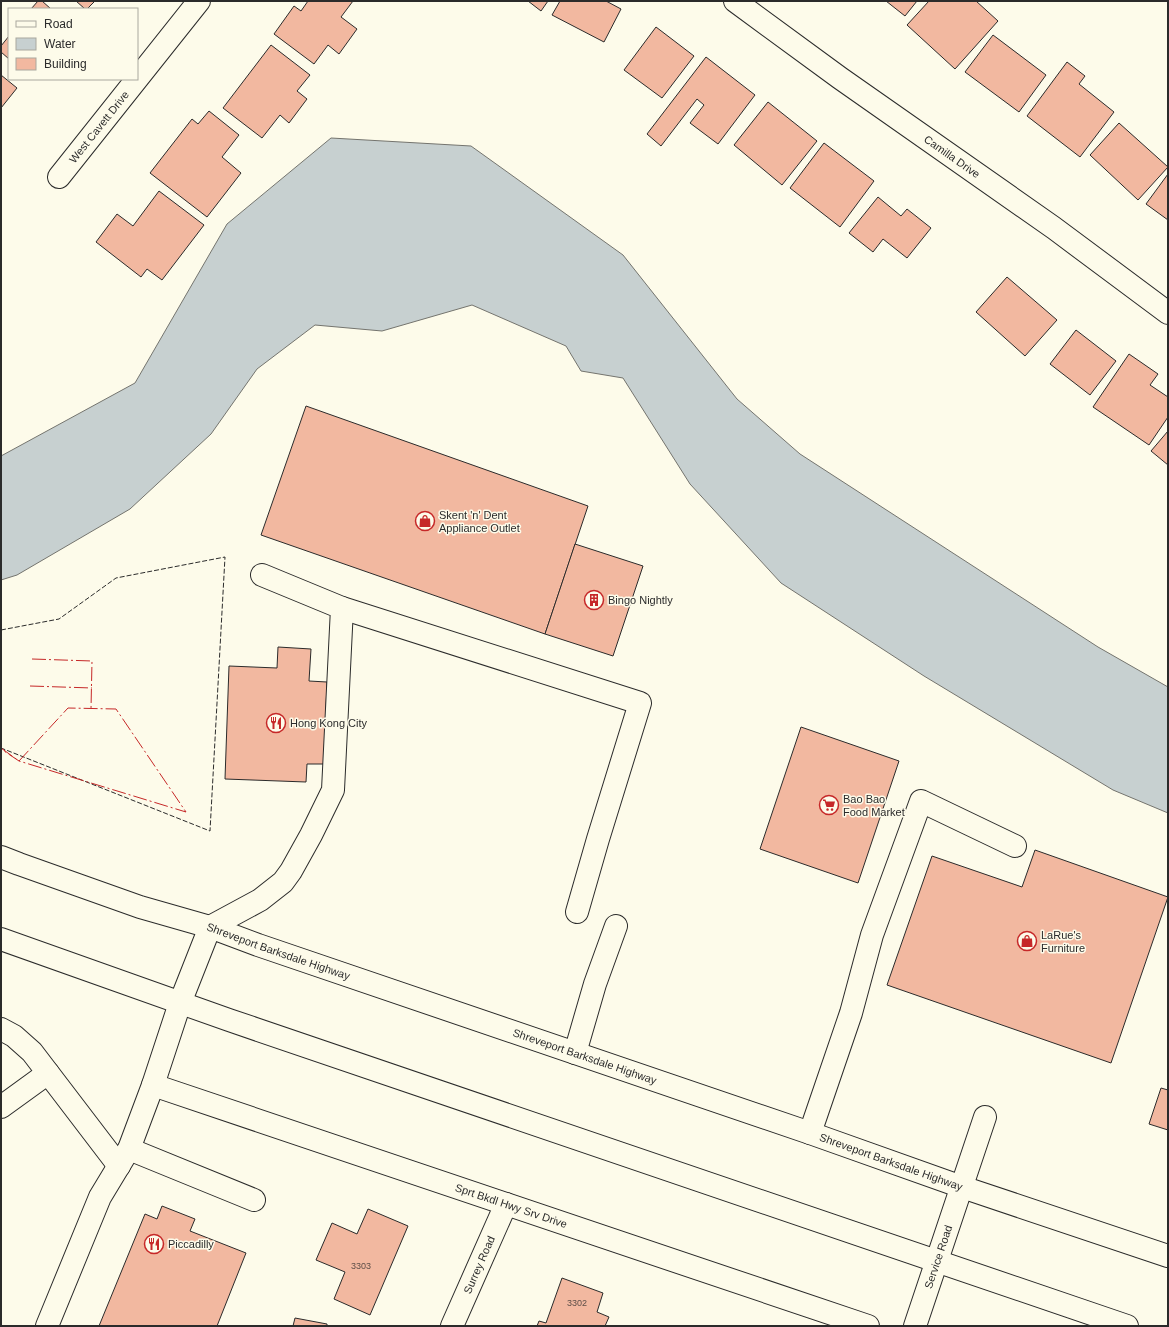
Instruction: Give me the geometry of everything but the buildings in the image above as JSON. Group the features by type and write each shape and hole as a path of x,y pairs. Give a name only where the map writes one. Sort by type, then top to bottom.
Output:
{"main road":[{"name":"West Cavett Drive","path":"138,78 199,1"},
{"name":"Camilla Drive","path":"735,1 840,78 1054,228 1168,313"},
{"name":"West Cavett Drive","path":"59,177 136,80"},
{"path":"262,575 342,608 640,703 578,912"},
{"path":"47,1326 100,1197 124,1158 154,1085 180,1003 210,927 260,900 283,882 291,872 333,790 342,608"},
{"path":"810,1133 851,1013 872,936 921,801 1015,846"},
{"name":"Shreveport Barksdale Highway","path":"1,856 19,864 140,907 210,927 258,946 1168,1256"},
{"path":"575,1053 595,984 616,926"},
{"path":"1,939 180,1003 1127,1326"},
{"path":"1,1028 14,1036 32,1052 48,1073 124,1158 254,1200"},
{"path":"1,1107 48,1073"},
{"name":"Sprt Bkdl Hwy Srv Drive","path":"154,1085 868,1326"},
{"name":"Service Road","path":"915,1326 985,1117"},
{"name":"Surrey Road","path":"452,1326 506,1204"}],"water":[{"path":"331,138 471,146 623,255 737,399 800,454 1098,647 1168,687 1168,813 1113,790 924,676 781,583 690,484 623,378 581,371 566,346 472,305 382,331 315,325 257,369 211,434 130,509 17,575 1,580 1,456 135,383 227,224"}],"fence":[{"path":"1,630 59,619 116,578 225,557 210,831 1,748"}],"power":[{"path":"32,659 92,661 91,709"},
{"path":"30,686 92,688"},
{"path":"1,748 19,761 68,708 116,709 186,812 19,761 1,749"}],"place":[{"name":"Skent 'n' Dent Appliance Outlet","path":"425,521"},
{"name":"Bingo Nightly","path":"594,600"},
{"name":"Hong Kong City","path":"276,723"},
{"name":"Bao Bao Food Market","path":"829,805"},
{"name":"LaRue's Furniture","path":"1027,941"},
{"name":"Piccadilly","path":"154,1244"}]}
